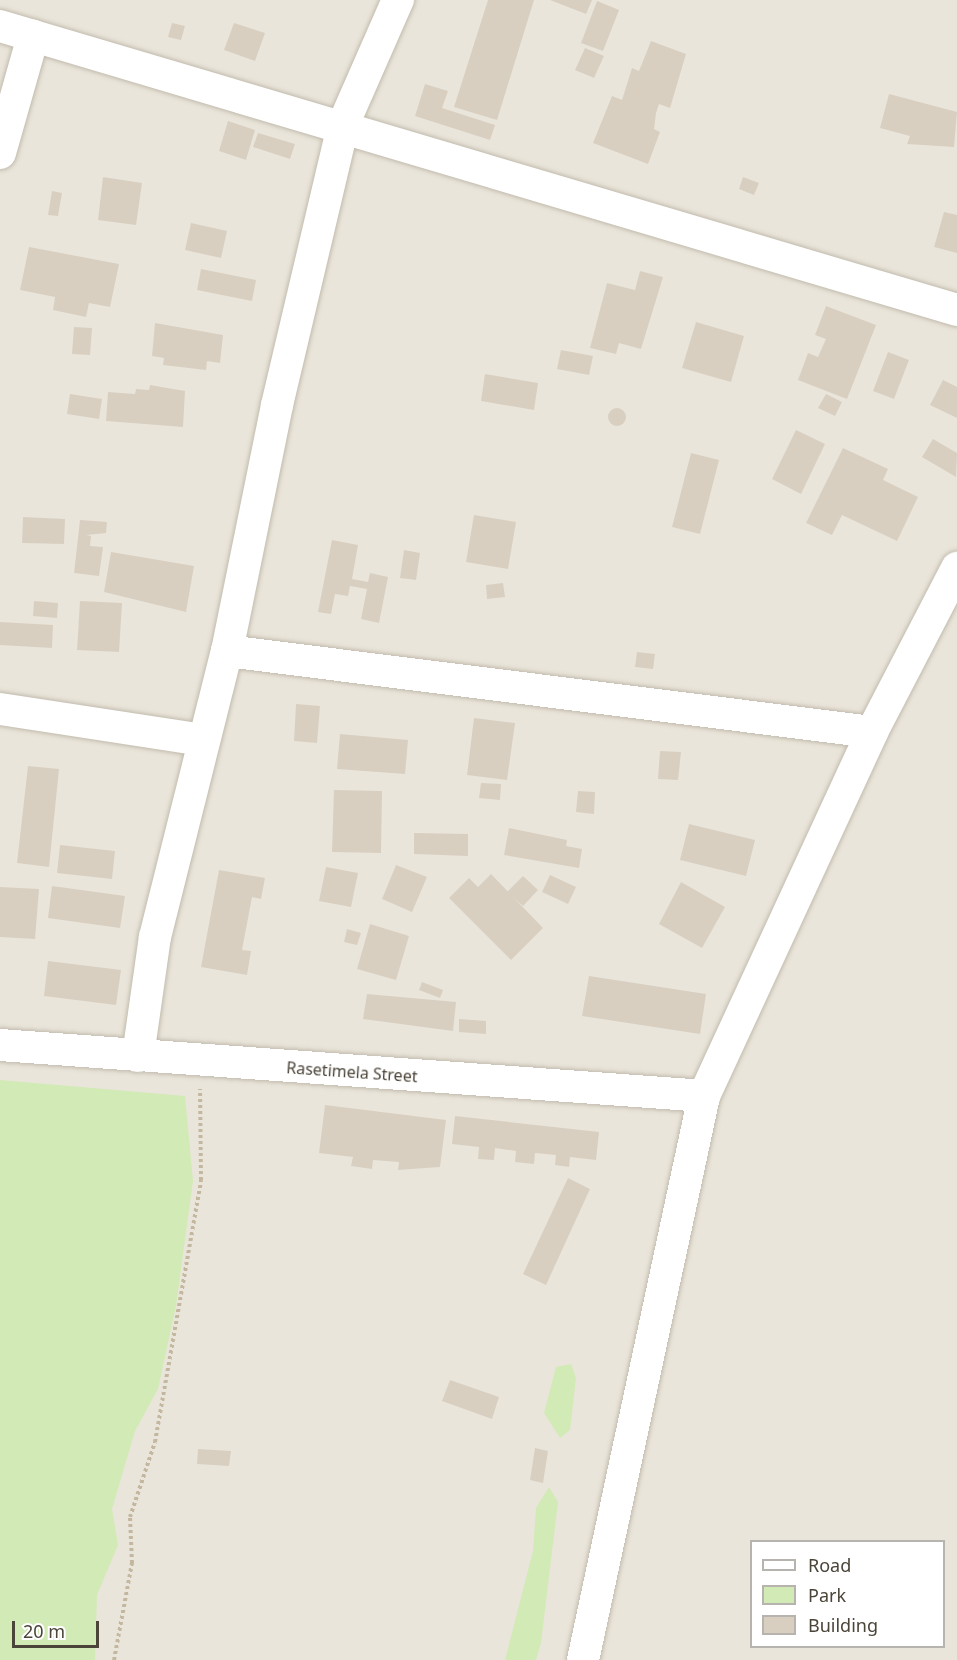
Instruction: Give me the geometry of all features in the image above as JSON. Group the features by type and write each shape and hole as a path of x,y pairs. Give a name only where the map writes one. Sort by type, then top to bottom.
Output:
{"street":[{"path":"138,1056 155,937 227,651 277,405 343,124 398,0"},
{"path":"0,26 343,124 957,310"},
{"path":"0,153 33,36"},
{"path":"583,1660 704,1096 872,732 957,568"},
{"path":"227,651 872,732"},
{"path":"0,709 203,740"},
{"name":"Rasetimela Street","path":"0,1045 203,1062 704,1096"}],"path":[{"path":"114,1660 132,1563 130,1517 156,1442 201,1180 203,1062"}],"shaded area":[{"path":"0,0 957,0 957,1660 0,1660"}],"green space":[{"path":"0,1080 185,1096 193,1181 176,1306 158,1389 135,1431 112,1509 118,1545 97,1595 95,1660 0,1660"},
{"path":"571,1364 576,1378 570,1430 560,1438 544,1413 556,1367"},
{"path":"549,1487 558,1502 541,1643 536,1660 505,1660 533,1551 536,1508"}],"building":[{"path":"488,0 534,0 497,120 454,107"},
{"path":"550,0 592,0 586,14"},
{"path":"597,1 619,10 603,51 581,43"},
{"path":"172,23 185,26 181,40 168,37"},
{"path":"234,23 265,33 255,61 224,50"},
{"path":"651,41 686,54 670,108 659,104 654,129 660,132 648,164 593,143 612,96 622,100 632,68 639,71"},
{"path":"585,48 604,56 594,78 575,70"},
{"path":"425,84 448,91 442,108 495,125 490,140 415,116"},
{"path":"889,94 957,112 954,147 907,144 910,136 880,128"},
{"path":"228,121 255,130 246,160 219,151"},
{"path":"258,133 295,144 290,159 253,147"},
{"path":"103,177 142,183 136,225 98,220"},
{"path":"743,177 759,183 754,195 739,189"},
{"path":"52,191 62,193 58,216 48,215"},
{"path":"944,212 957,215 957,253 934,247"},
{"path":"191,223 227,231 221,258 185,250"},
{"path":"29,247 119,264 110,307 89,303 86,317 53,310 55,297 20,290"},
{"path":"201,269 256,280 252,301 197,290"},
{"path":"640,271 663,277 641,349 619,343 616,354 590,348 607,283 635,290"},
{"path":"826,306 876,325 847,399 798,380 808,353 818,357 826,339 815,335"},
{"path":"696,322 744,336 731,382 682,368"},
{"path":"155,323 223,335 220,363 207,361 206,370 163,365 164,358 152,356"},
{"path":"74,327 92,328 90,355 72,354"},
{"path":"561,350 593,356 589,375 557,369"},
{"path":"888,352 909,360 894,399 873,391"},
{"path":"485,374 538,383 534,410 481,401"},
{"path":"943,380 957,387 957,418 930,405"},
{"path":"150,385 185,391 183,427 106,421 108,392 135,394 136,389 149,390"},
{"path":"70,394 102,399 99,419 67,414"},
{"path":"826,394 842,402 835,416 818,408"},
{"path":"613,408 621,408 626,413 624,424 613,426 608,421 608,413"},
{"path":"796,430 825,444 801,494 772,479"},
{"path":"933,439 957,453 956,477 922,457"},
{"path":"843,448 888,469 883,480 918,497 897,541 842,515 832,535 806,523"},
{"path":"691,453 719,460 700,534 672,527"},
{"path":"474,515 516,522 508,569 466,562"},
{"path":"23,517 65,519 64,544 22,543"},
{"path":"80,520 107,522 106,533 86,535 91,536 90,546 103,547 99,576 74,573"},
{"path":"332,540 358,545 352,579 368,582 370,573 388,577 379,623 361,619 367,589 350,586 348,596 335,594 331,614 318,612"},
{"path":"404,550 420,553 416,580 400,578"},
{"path":"111,552 194,566 186,612 104,592"},
{"path":"503,583 505,597 487,599 486,585"},
{"path":"34,601 58,603 57,618 33,616"},
{"path":"80,601 122,603 119,652 77,650"},
{"path":"0,622 53,625 52,648 0,645"},
{"path":"637,652 655,654 653,669 635,667"},
{"path":"296,704 320,706 317,743 294,741"},
{"path":"474,718 515,723 507,780 467,775"},
{"path":"340,734 408,740 405,774 337,769"},
{"path":"660,751 681,752 678,780 658,779"},
{"path":"28,766 59,769 49,867 17,863"},
{"path":"481,783 501,784 500,800 479,798"},
{"path":"334,790 382,791 381,853 332,852"},
{"path":"578,791 595,792 594,814 576,812"},
{"path":"689,824 755,840 746,876 680,860"},
{"path":"509,828 567,840 566,846 582,849 579,868 504,855"},
{"path":"414,833 468,834 468,856 414,854"},
{"path":"60,845 115,851 112,879 57,873"},
{"path":"396,865 427,877 412,912 382,899"},
{"path":"326,867 358,873 351,907 319,901"},
{"path":"219,870 265,878 261,899 252,897 242,950 251,951 247,975 201,967"},
{"path":"491,874 543,928 511,960 449,898 469,878 478,887"},
{"path":"550,875 576,887 568,904 542,892"},
{"path":"523,876 538,890 523,906 507,892"},
{"path":"681,882 725,907 702,948 659,924"},
{"path":"52,886 125,896 120,928 48,918"},
{"path":"0,887 39,889 35,939 0,937"},
{"path":"370,924 409,936 396,980 357,969"},
{"path":"347,929 361,933 357,945 344,942"},
{"path":"48,961 121,970 116,1005 44,996"},
{"path":"589,976 706,994 700,1034 582,1016"},
{"path":"422,982 443,990 440,998 419,990"},
{"path":"367,994 456,1002 453,1031 363,1019"},
{"path":"459,1019 486,1021 486,1034 459,1032"},
{"path":"325,1105 446,1120 440,1167 398,1170 399,1162 373,1160 372,1169 351,1166 353,1157 319,1153"},
{"path":"455,1116 599,1132 596,1160 570,1157 569,1167 555,1165 556,1155 535,1153 534,1164 515,1162 516,1151 495,1148 494,1160 478,1159 479,1147 452,1144"},
{"path":"568,1178 590,1189 546,1285 523,1274"},
{"path":"450,1380 499,1397 492,1419 442,1401"},
{"path":"535,1448 548,1451 543,1483 530,1480"},
{"path":"198,1449 231,1451 229,1466 197,1464"}]}
